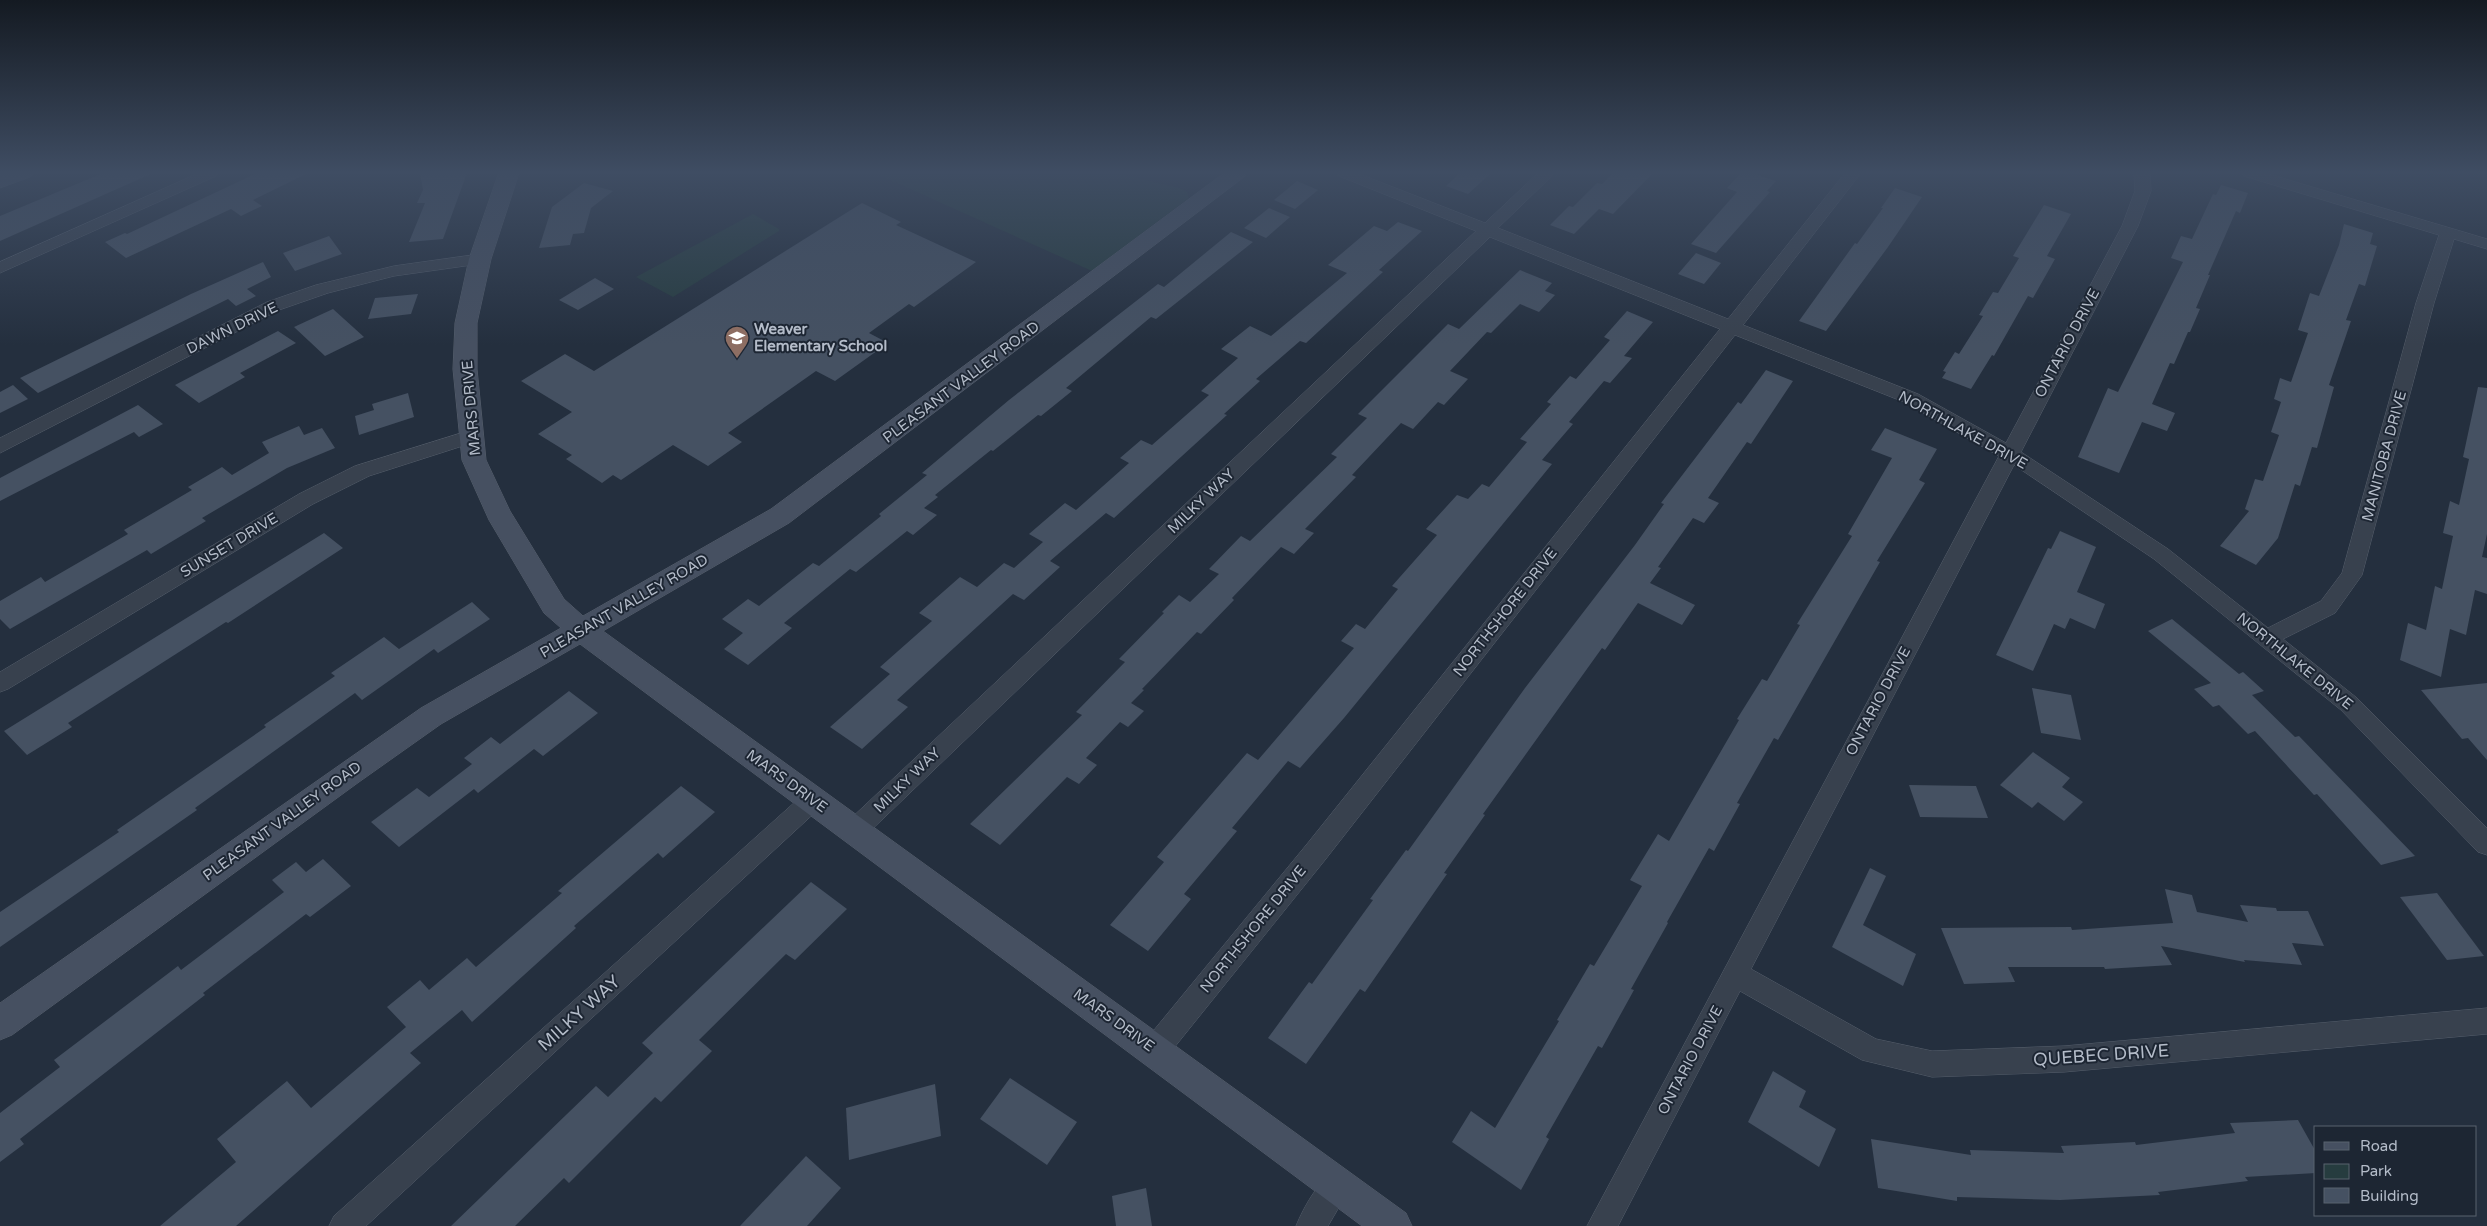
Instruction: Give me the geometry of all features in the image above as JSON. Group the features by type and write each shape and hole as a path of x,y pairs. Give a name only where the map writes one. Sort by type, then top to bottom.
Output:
{"street":[{"path":"0,268 84,230"},
{"name":"MARS DRIVE","path":"490,230 480,259 466,323 465,369 474,460 498,513 554,606 581,630 1393,1226"},
{"name":"PLEASANT VALLEY ROAD","path":"0,1023 408,732 780,516 1161,230"},
{"name":"MILKY WAY","path":"855,830 1486,230"},
{"name":"NORTHLAKE DRIVE","path":"1490,230 1911,398 2008,453 2161,554 2349,704 2487,844"},
{"name":"NORTHSHORE DRIVE","path":"1155,1050 1316,852 1807,230"},
{"name":"ONTARIO DRIVE","path":"1602,1226 2008,453 2128,230"},
{"path":"2439,230 2487,244"},
{"name":"MANITOBA DRIVE","path":"2267,638 2328,607 2352,575 2425,303 2448,233"},
{"name":"DAWN DRIVE","path":"0,446 273,306 322,289 394,270 480,259"},
{"name":"SUNSET DRIVE","path":"0,682 306,499 362,472 471,436"},
{"name":"MILKY WAY","path":"344,1226 813,800"},
{"name":"QUEBEC DRIVE","path":"1735,974 1872,1051 1932,1064 2064,1059 2487,1021"},
{"path":"1311,1226 1338,1185"}],"green space":[{"path":"723,230 779,230 673,297 636,277"},
{"path":"1002,230 1146,230 1092,271"}],"building":[{"path":"0,230 24,230 0,241"},
{"path":"135,230 186,230 126,258 105,242 125,233"},
{"path":"414,230 446,230 443,239 409,242"},
{"path":"545,230 585,230 584,233 573,234 570,245 539,248"},
{"path":"819,230 907,230 976,262 914,307 909,304 869,333 888,343 835,381 816,371 728,433 742,442 708,466 673,445 621,480 613,475 602,483 566,459 572,455 538,434 572,412 521,381 565,354 594,371"},
{"path":"1249,230 1275,230 1266,238"},
{"path":"1369,230 1422,231 1379,270 1383,272 1306,343 1300,341 1256,379 1260,381 1224,414 1227,415 1114,518 1106,513 1050,561 1060,567 1024,600 1013,594 897,700 908,707 862,749 830,727 890,674 880,667 932,621 919,613 960,577 977,587 1004,563 1014,568 1043,542 1029,534 1065,503 1076,510 1129,463 1120,458 1141,440 1152,445 1209,395 1201,391 1238,358 1221,349 1250,326 1271,336 1347,273 1328,265"},
{"path":"1564,230 1578,230 1574,234"},
{"path":"1703,230 1736,230 1716,253 1691,244"},
{"path":"1867,230 1899,230 1826,331 1799,321 1855,243 1857,244"},
{"path":"2029,230 2062,230 2047,256 2055,259 2033,298 2028,296 1994,356 1992,355 1971,389 1942,378 1946,372 1943,371 1955,352 1959,354 1983,316 1979,315 1993,292 1998,293 2019,258 2013,256"},
{"path":"2196,230 2228,230 2208,275 2210,275 2196,308 2200,309 2190,332 2188,332 2174,364 2170,363 2152,404 2175,413 2167,431 2142,422 2119,473 2078,457 2108,388 2118,392 2183,262 2171,258 2181,236 2192,239"},
{"path":"2343,230 2364,230 2373,233 2370,244 2377,246 2365,286 2359,284 2346,320 2351,321 2329,385 2334,387 2317,448 2312,447 2300,486 2295,484 2278,538 2256,565 2220,546 2249,511 2245,509 2255,479 2263,481 2279,435 2271,432 2281,402 2274,399 2280,378 2291,382 2308,333 2298,330 2310,293 2319,296 2339,245"},
{"path":"1231,232 1253,242 1156,319 1151,317 1066,388 1072,391 993,451 991,450 935,495 938,497 924,508 937,515 913,535 907,531 856,572 850,569 784,623 792,628 748,665 724,649 743,633 722,619 748,599 759,606 813,563 819,566 881,516 879,514 927,475 922,473 1009,400 1158,284 1164,287"},
{"path":"329,236 342,254 295,271 283,253"},
{"path":"1696,253 1721,263 1704,284 1678,274"},
{"path":"263,262 271,277 247,289 256,296 236,306 228,299 38,393 20,378 191,294"},
{"path":"1520,270 1552,283 1545,291 1555,295 1539,312 1520,304 1491,333 1487,332 1450,371 1468,379 1444,405 1438,402 1413,429 1401,423 1352,475 1356,477 1305,529 1314,533 1294,554 1281,547 1232,598 1234,600 1201,634 1197,632 1142,689 1144,690 1131,703 1144,711 1128,727 1120,722 1086,758 1097,765 1079,784 1067,777 1000,845 970,824 1082,715 1076,712 1125,662 1119,659 1179,595 1190,602 1219,574 1209,569 1241,536 1250,541 1337,457 1331,454 1367,418 1358,414 1448,324 1459,329"},
{"path":"595,278 614,289 578,310 559,300"},
{"path":"418,294 411,314 368,319 375,298"},
{"path":"333,309 364,337 325,356 294,327"},
{"path":"1627,311 1653,322 1624,356 1632,358 1610,383 1604,381 1569,422 1573,424 1542,460 1552,464 1344,718 1300,768 1288,761 1232,828 1237,831 1184,894 1191,899 1148,951 1110,925 1164,862 1157,857 1247,753 1258,760 1354,648 1341,641 1356,624 1365,629 1398,589 1392,586 1437,535 1426,529 1457,495 1468,499 1482,484 1489,487 1527,442 1520,439 1551,404 1547,402 1570,376 1576,379 1610,340 1604,337"},
{"path":"278,331 296,343 240,373 245,377 199,403 175,385"},
{"path":"1766,370 1793,381 1751,444 1747,442 1708,498 1719,503 1704,523 1693,518 1658,567 1661,568 1650,583 1695,605 1682,625 1638,603 1605,650 1602,648 1483,814 1485,815 1444,873 1447,874 1365,992 1360,989 1306,1064 1268,1038 1309,982 1312,984 1373,900 1370,899 1406,850 1408,851 1525,688 1635,545 1664,504 1661,503 1738,402 1741,404"},
{"path":"13,385 28,399 0,413 0,392"},
{"path":"2478,387 2487,388 2487,534 2482,557 2487,558 2487,594 2475,590 2466,635 2450,629 2441,677 2400,660 2408,623 2426,630 2435,586 2442,589 2453,536 2443,533 2450,501 2459,505 2469,459 2463,457"},
{"path":"408,393 414,417 359,435 355,416 374,410 372,404"},
{"path":"138,405 163,424 139,437 134,432 0,501 0,478"},
{"path":"299,426 304,435 322,428 335,448 287,468 202,518 206,521 151,554 147,550 10,629 0,619 0,601 41,577 45,582 128,534 124,530 192,490 188,487 222,467 232,475 269,453 262,442"},
{"path":"1885,428 1937,449 1919,480 1925,483 1877,561 1880,562 1778,740 1774,738 1737,803 1740,804 1714,851 1709,848 1631,989 1634,990 1602,1048 1598,1046 1546,1137 1549,1139 1521,1190 1452,1142 1471,1111 1495,1128 1559,1021 1557,1020 1590,964 1594,966 1642,886 1630,880 1658,834 1669,841 1739,720 1737,719 1762,679 1767,681 1800,625 1797,624 1852,536 1848,534 1892,458 1871,450"},
{"path":"2060,531 2096,547 2077,592 2105,604 2095,629 2070,618 2065,629 2054,624 2033,671 1996,655 2048,548 2051,549"},
{"path":"324,533 343,548 228,623 226,622 68,723 72,727 27,755 4,731"},
{"path":"472,602 490,619 438,653 434,649 362,700 355,693 195,808 197,810 0,947 0,912 119,832 117,830 266,727 264,725 335,676 331,673 384,637 399,649"},
{"path":"2172,619 2239,674 2243,672 2264,691 2252,695 2295,737 2299,736 2415,856 2381,865 2317,794 2314,795 2255,731 2248,734 2219,705 2213,707 2194,689 2211,683 2148,631"},
{"path":"2487,683 2487,760 2468,738 2462,739 2421,690"},
{"path":"2032,688 2071,695 2081,740 2041,733"},
{"path":"569,691 598,713 543,756 534,749 478,793 474,789 399,847 371,822 417,788 429,797 472,764 464,758 491,737 500,744"},
{"path":"2033,752 2070,778 2062,787 2083,802 2064,821 2038,802 2032,808 2000,785"},
{"path":"1909,785 1976,786 1988,818 1920,817"},
{"path":"681,786 715,812 663,858 658,853 574,926 576,928 472,1022 462,1010 410,1053 421,1063 236,1226 160,1226 236,1162 217,1139 287,1081 311,1108 406,1027 387,1007 420,980 429,990 467,958 476,967 562,893 558,891"},
{"path":"323,859 351,886 310,917 306,914 203,993 205,995 20,1139 24,1144 0,1162 0,1113 60,1067 54,1060 178,966 181,970 284,892 272,880 296,862 306,872"},
{"path":"1870,868 1886,876 1863,925 1916,954 1903,986 1832,947"},
{"path":"811,882 847,909 795,960 786,954 699,1040 712,1051 661,1102 655,1097 569,1183 564,1178 515,1226 451,1226 596,1086 608,1097 653,1053 642,1043"},
{"path":"2165,889 2192,895 2197,912 2248,922 2240,905 2276,908 2277,911 2308,911 2324,946 2292,943 2302,965 2244,960 2245,962 2161,946 2172,965 2105,969 2104,967 2008,967 2015,982 1964,984 1941,928 2071,927 2072,930 2173,923"},
{"path":"2437,893 2484,956 2447,960 2400,897"},
{"path":"1773,1071 1806,1091 1799,1107 1836,1129 1819,1167 1748,1122"},
{"path":"1010,1078 1077,1122 1047,1165 980,1119"},
{"path":"935,1084 941,1136 849,1160 846,1108"},
{"path":"2298,1120 2314,1148 2314,1173 2245,1177 2248,1181 2158,1192 2160,1195 2060,1200 1957,1197 1957,1201 1878,1188 1871,1139 1971,1155 1970,1150 2064,1153 2061,1146 2135,1142 2136,1145 2235,1133 2230,1123"},
{"path":"806,1156 841,1188 807,1226 740,1226"},
{"path":"1146,1188 1152,1226 1116,1226 1112,1196"}],"place":[{"name":"Weaver Elementary School","path":"737,359"}]}
